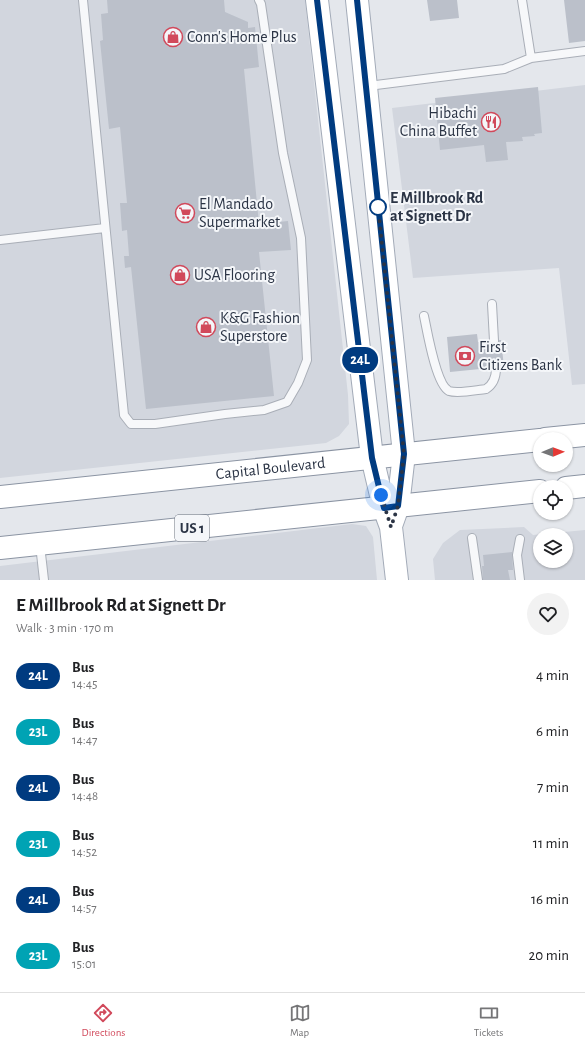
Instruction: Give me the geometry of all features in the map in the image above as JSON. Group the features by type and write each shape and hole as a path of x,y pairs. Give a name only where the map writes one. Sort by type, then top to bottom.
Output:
{"main road":[{"path":"317,0 372,458 391,514 397,580"},
{"path":"357,0 404,454 391,514"},
{"path":"573,436 585,435"},
{"name":"Capital Boulevard","path":"0,497 533,441"},
{"path":"573,487 585,486"},
{"name":"US 1","path":"0,548 231,523 391,514 533,492"}],"lane":[{"path":"83,0 124,415 132,424 155,424 264,410 287,402 298,383 307,360 301,238 283,153 259,0"},
{"path":"522,0 531,58"},
{"path":"366,86 504,70 531,58 585,51"},
{"path":"0,240 105,228"},
{"path":"492,304 494,341"},
{"path":"424,316 432,356 441,384 447,390 457,392 486,389 490,387 494,381 496,368"},
{"path":"472,538 478,580"},
{"path":"520,539 517,555 520,580"},
{"path":"40,544 44,580"}],"shaded area":[{"path":"0,0 305,0 348,395 349,424 339,436 326,443 0,478"},
{"path":"585,85 585,384 572,385 559,268 413,278 392,108"},
{"path":"352,524 366,526 373,537 377,580 0,580 0,566"},
{"path":"524,527 533,535 533,568 573,568 573,531 585,530 585,580 435,580 433,559 443,543 460,530"}],"building":[{"path":"107,0 224,0 225,12 248,22 248,28 255,27 259,67 244,69 259,224 288,221 291,250 259,252 274,396 146,409 131,267 125,268 124,256 129,256 127,230 122,231 120,203 127,203 120,127 109,129 100,41 103,40 101,14 108,13"},
{"path":"427,0 457,0 459,18 430,21"},
{"path":"564,0 585,0 585,41 569,43"},
{"path":"538,87 542,133 534,134 535,136 522,137 523,141 506,142 508,160 486,162 484,145 440,150 435,98"},
{"path":"477,334 478,342 488,341 492,346 497,345 499,340 501,340 504,367 501,367 496,363 490,368 450,372 447,337"},
{"path":"512,552 513,570 508,570 510,580 483,580 483,555"}],"bus line":[{"name":"24L","path":"317,0 372,458 384,508 398,506 404,454 357,0"}],"place":[{"name":"Conn's Home Plus","path":"173,37"},
{"name":"Hibachi China Buffet","path":"491,122"},
{"name":"E Millbrook Rd at Signett Dr","path":"378,207"},
{"name":"El Mandado Supermarket","path":"185,213"},
{"name":"USA Flooring","path":"180,275"},
{"name":"K&G Fashion Superstore","path":"206,327"},
{"name":"First Citizens Bank","path":"465,356"}],"route":[{"path":"378,207 404,454 398,506 391,527 381,495"}]}
